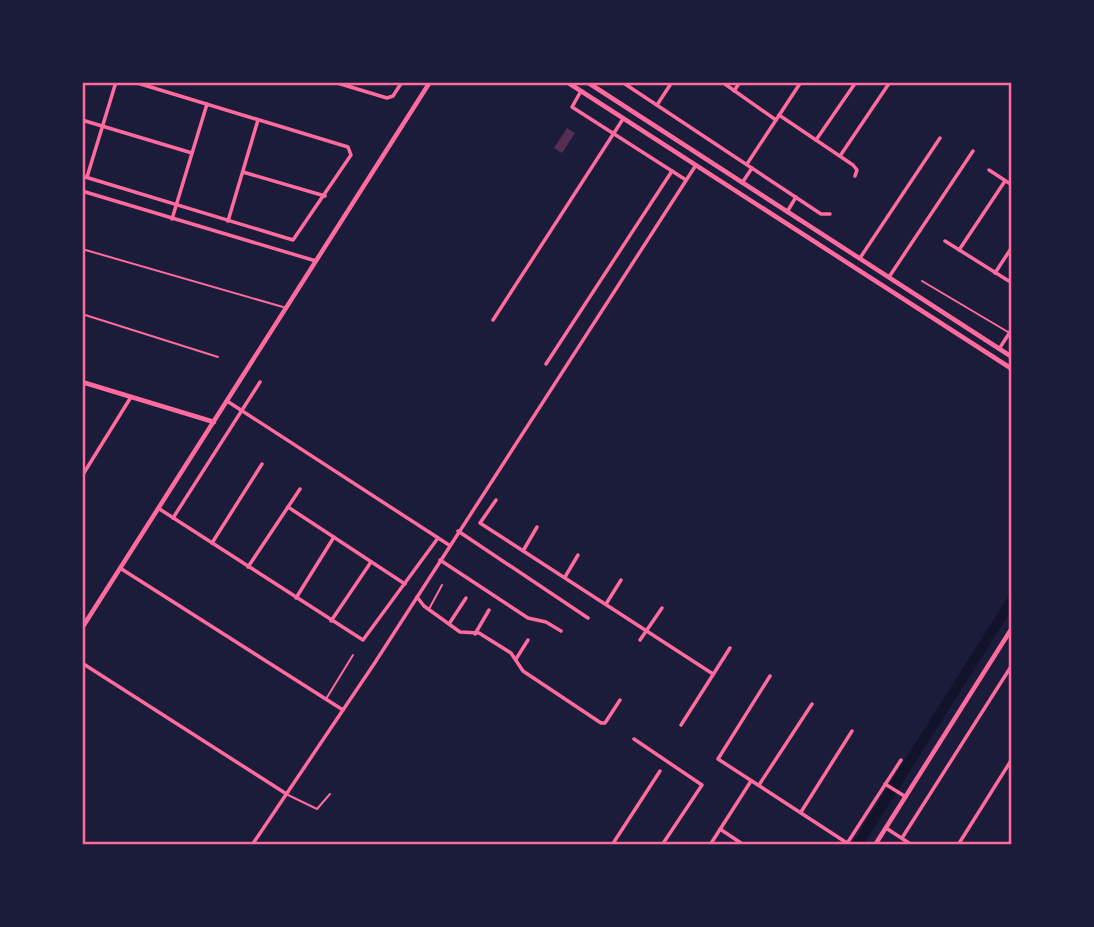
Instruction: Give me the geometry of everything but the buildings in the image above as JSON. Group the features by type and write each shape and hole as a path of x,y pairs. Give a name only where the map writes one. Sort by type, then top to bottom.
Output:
{"main road":[{"path":"82,628 430,82"},
{"path":"567,82 1012,369"},
{"path":"588,83 1012,357"},
{"path":"82,382 214,422"},
{"path":"875,845 1012,628"}],"street":[{"path":"116,82 85,177 175,209 293,240 351,155 348,147 134,82"},
{"path":"334,82 387,98 393,96 402,82"},
{"path":"622,82 821,214 830,214"},
{"path":"657,105 672,82"},
{"path":"722,82 840,156 857,170 855,176"},
{"path":"734,91 740,82"},
{"path":"747,164 801,82"},
{"path":"816,140 856,82"},
{"path":"840,156 890,82"},
{"path":"581,91 572,107 686,180"},
{"path":"172,219 207,104"},
{"path":"493,320 623,118"},
{"path":"82,120 192,153"},
{"path":"228,221 258,120"},
{"path":"859,259 940,138"},
{"path":"888,278 973,151"},
{"path":"252,845 696,165"},
{"path":"743,183 752,169"},
{"path":"989,170 1012,185"},
{"path":"546,365 672,171"},
{"path":"243,172 325,196"},
{"path":"960,250 1005,181"},
{"path":"82,191 316,261"},
{"path":"787,212 796,197"},
{"path":"945,241 1012,283"},
{"path":"995,273 1012,247"},
{"path":"999,349 1011,332"},
{"path":"173,518 260,382"},
{"path":"82,476 131,397"},
{"path":"227,401 449,545"},
{"path":"212,543 262,464"},
{"path":"248,567 300,489"},
{"path":"496,500 481,523 713,674"},
{"path":"288,507 405,584"},
{"path":"158,508 363,640 438,538"},
{"path":"523,551 537,527"},
{"path":"458,531 588,618"},
{"path":"296,598 334,537"},
{"path":"564,578 578,555"},
{"path":"440,559 528,618 546,622 561,631"},
{"path":"331,621 371,562"},
{"path":"120,568 342,710"},
{"path":"606,604 621,580"},
{"path":"417,596 429,610 460,632 479,633 516,659 523,671 601,723 608,719 620,701"},
{"path":"449,624 466,598"},
{"path":"640,640 662,608"},
{"path":"475,634 489,610"},
{"path":"516,659 528,640"},
{"path":"681,725 730,648"},
{"path":"82,663 285,793"},
{"path":"902,838 1012,665"},
{"path":"770,676 718,759 847,844 890,787 901,760"},
{"path":"759,785 812,704"},
{"path":"801,813 852,731"},
{"path":"634,739 702,785 662,845"},
{"path":"958,845 1012,759"},
{"path":"612,845 660,771"},
{"path":"710,845 751,781"},
{"path":"890,787 906,797"},
{"path":"886,828 912,845"},
{"path":"720,829 744,845"},
{"path":"1009,845 1012,840"}],"lane":[{"path":"82,249 286,308"},
{"path":"922,281 1011,332"},
{"path":"82,314 218,356"},
{"path":"429,610 442,585"},
{"path":"326,699 353,655"},
{"path":"285,793 317,808"},
{"path":"315,814 330,794"}],"waterway":[{"path":"857,845 1012,600"}]}
